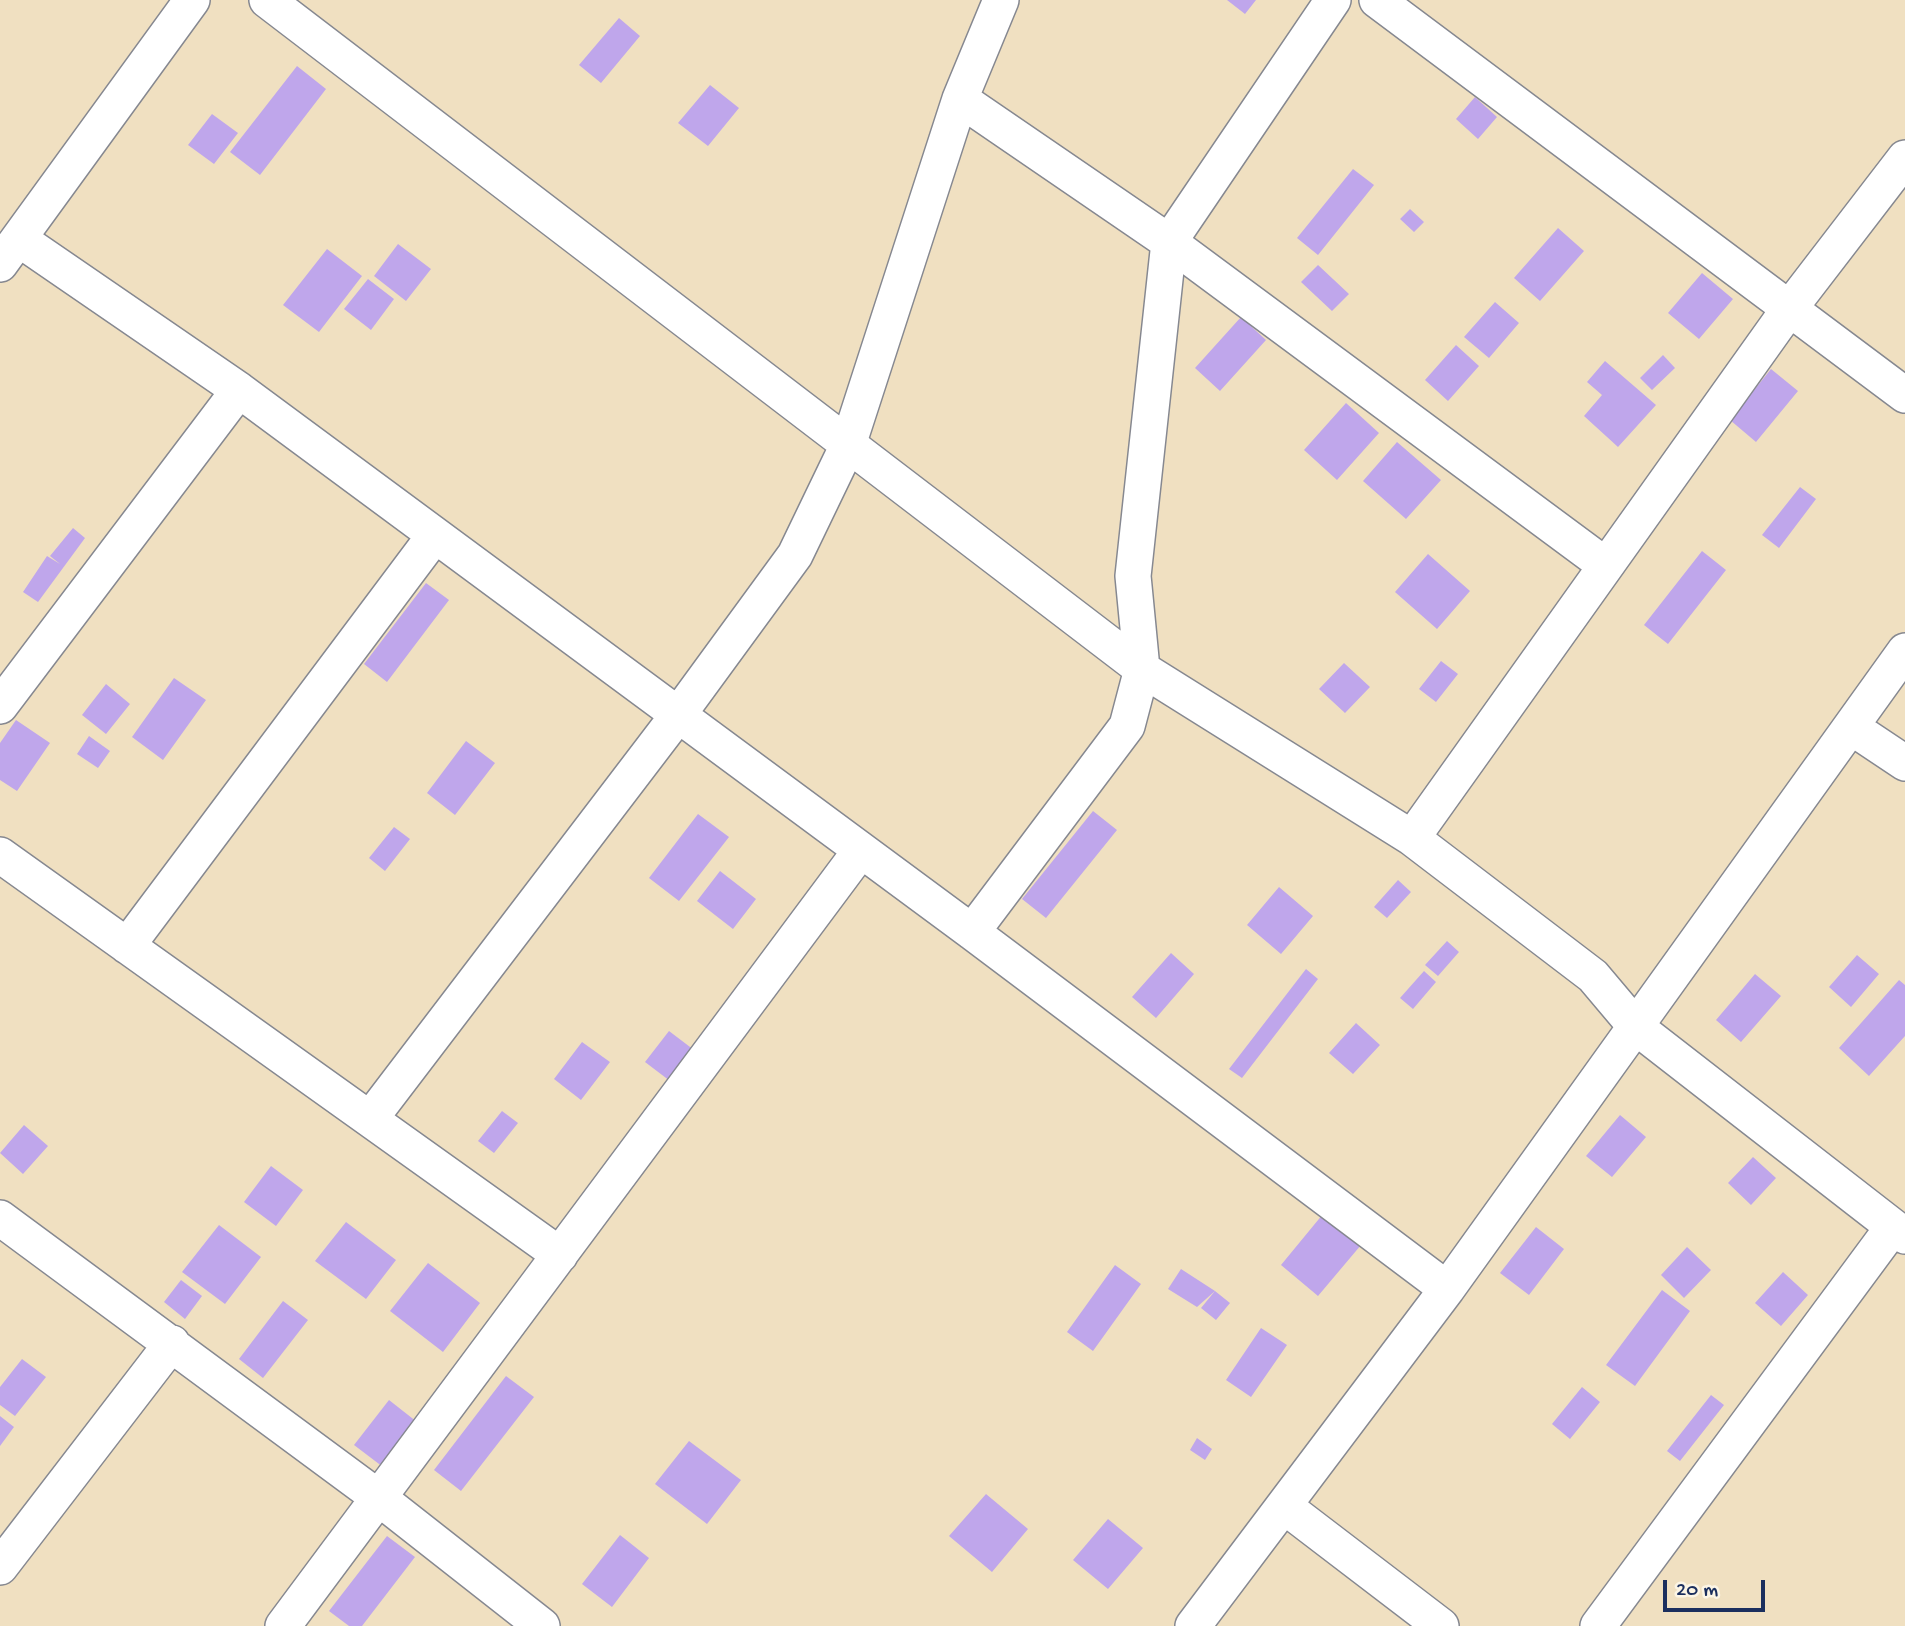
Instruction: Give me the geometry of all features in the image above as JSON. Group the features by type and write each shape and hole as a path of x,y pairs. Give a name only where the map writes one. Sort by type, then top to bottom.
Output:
{"street":[{"path":"192,0 10,251 239,390 972,932 1447,1289"},
{"path":"267,0 1142,669 1412,838 1593,975 1636,1027 1899,1231 1598,1626"},
{"path":"370,1119 678,715 795,555 848,445 960,99 1001,0"},
{"path":"972,932 1127,726 1142,669 1133,576 1169,242 1333,0"},
{"path":"1377,0 1905,395"},
{"path":"960,99 1169,242 1605,565"},
{"path":"1412,838 1788,309 1905,158"},
{"path":"0,706 239,390"},
{"path":"127,946 435,535"},
{"path":"1193,1626 1447,1289 1905,651"},
{"path":"1851,727 1905,763"},
{"path":"283,1626 860,850"},
{"path":"0,855 560,1255"},
{"path":"0,1219 172,1343 379,1498 542,1626"},
{"path":"0,1567 172,1343"},
{"path":"1284,1506 1441,1626"}],"building":[{"path":"1227,0 1256,0 1245,14"},
{"path":"619,18 640,36 601,83 579,65"},
{"path":"297,66 326,89 260,175 230,152"},
{"path":"710,85 739,108 708,146 678,123"},
{"path":"1475,97 1497,117 1478,139 1456,119"},
{"path":"212,114 238,133 214,164 188,145"},
{"path":"1353,169 1374,185 1318,255 1297,238"},
{"path":"1410,209 1424,222 1414,232 1400,219"},
{"path":"1558,228 1584,251 1540,301 1514,278"},
{"path":"398,244 431,269 406,301 374,276"},
{"path":"327,249 362,276 319,332 283,305"},
{"path":"1318,265 1349,294 1332,311 1301,282"},
{"path":"1702,273 1733,299 1699,339 1668,313"},
{"path":"368,279 394,299 371,330 344,309"},
{"path":"1495,302 1519,323 1489,358 1464,337"},
{"path":"1241,317 1266,340 1220,391 1195,368"},
{"path":"1456,345 1479,366 1448,401 1425,380"},
{"path":"1663,355 1675,368 1652,390 1640,378"},
{"path":"1605,361 1656,405 1618,447 1584,416 1602,395 1587,382"},
{"path":"1771,369 1798,391 1756,442 1730,420"},
{"path":"1346,403 1379,433 1337,480 1304,450"},
{"path":"1397,442 1441,480 1406,519 1363,481"},
{"path":"1800,487 1816,499 1779,548 1762,535"},
{"path":"73,528 85,538 38,602 23,592 47,556 60,564 50,556"},
{"path":"1702,551 1726,570 1668,644 1644,625"},
{"path":"1428,554 1470,591 1437,629 1395,592"},
{"path":"426,583 449,600 387,682 364,664"},
{"path":"1441,661 1458,674 1436,702 1419,689"},
{"path":"1344,663 1370,687 1345,713 1319,689"},
{"path":"174,678 206,700 163,760 132,737"},
{"path":"106,684 130,704 106,734 82,715"},
{"path":"16,720 50,743 17,791 0,780 0,743"},
{"path":"89,736 110,751 98,768 77,754"},
{"path":"466,741 495,763 455,815 427,793"},
{"path":"1093,811 1117,830 1046,918 1022,899"},
{"path":"698,814 729,837 679,901 649,878"},
{"path":"394,827 410,839 385,871 369,858"},
{"path":"720,871 756,899 733,929 697,901"},
{"path":"1398,880 1411,892 1387,918 1374,907"},
{"path":"1279,887 1313,916 1281,954 1247,925"},
{"path":"1447,941 1459,952 1438,976 1425,965"},
{"path":"1171,953 1194,974 1156,1018 1132,997"},
{"path":"1857,955 1879,974 1851,1007 1829,987"},
{"path":"1306,969 1318,979 1242,1078 1229,1069"},
{"path":"1424,971 1436,982 1413,1009 1400,998"},
{"path":"1755,974 1781,996 1741,1042 1716,1020"},
{"path":"1899,980 1905,985 1905,1036 1869,1076 1839,1048"},
{"path":"1356,1023 1380,1045 1353,1074 1329,1053"},
{"path":"669,1031 694,1050 670,1081 645,1062"},
{"path":"582,1042 610,1062 581,1100 554,1079"},
{"path":"502,1111 518,1123 494,1153 478,1141"},
{"path":"1620,1115 1646,1137 1612,1177 1586,1156"},
{"path":"24,1125 48,1146 23,1174 0,1153"},
{"path":"1753,1157 1776,1178 1751,1205 1728,1183"},
{"path":"271,1166 303,1190 276,1226 244,1202"},
{"path":"1323,1214 1361,1245 1318,1296 1281,1265"},
{"path":"346,1222 396,1260 366,1299 315,1261"},
{"path":"219,1225 261,1257 225,1304 182,1272"},
{"path":"1536,1227 1564,1249 1529,1295 1500,1273"},
{"path":"1687,1247 1711,1270 1684,1298 1661,1275"},
{"path":"428,1263 480,1303 443,1352 390,1311"},
{"path":"1115,1265 1141,1284 1093,1351 1067,1332"},
{"path":"1181,1269 1215,1291 1197,1307 1168,1289"},
{"path":"1783,1272 1808,1295 1781,1326 1755,1303"},
{"path":"181,1280 202,1296 185,1319 164,1302"},
{"path":"1662,1290 1690,1311 1635,1386 1606,1365"},
{"path":"1215,1291 1230,1303 1216,1320 1201,1308"},
{"path":"283,1301 308,1320 263,1378 239,1359"},
{"path":"1261,1328 1287,1345 1251,1397 1226,1380"},
{"path":"22,1359 46,1377 15,1416 0,1405 0,1387"},
{"path":"506,1376 534,1397 461,1491 434,1470"},
{"path":"1582,1387 1600,1402 1570,1439 1552,1424"},
{"path":"1711,1395 1724,1405 1680,1461 1667,1451"},
{"path":"389,1400 417,1422 383,1467 354,1445"},
{"path":"0,1416 14,1427 0,1446"},
{"path":"1197,1438 1212,1449 1205,1460 1190,1450"},
{"path":"689,1441 741,1480 707,1524 655,1484"},
{"path":"986,1494 1028,1529 992,1572 949,1536"},
{"path":"1108,1519 1143,1548 1108,1589 1073,1560"},
{"path":"620,1535 649,1558 612,1607 582,1584"},
{"path":"387,1536 415,1557 362,1626 349,1626 329,1611"}]}
